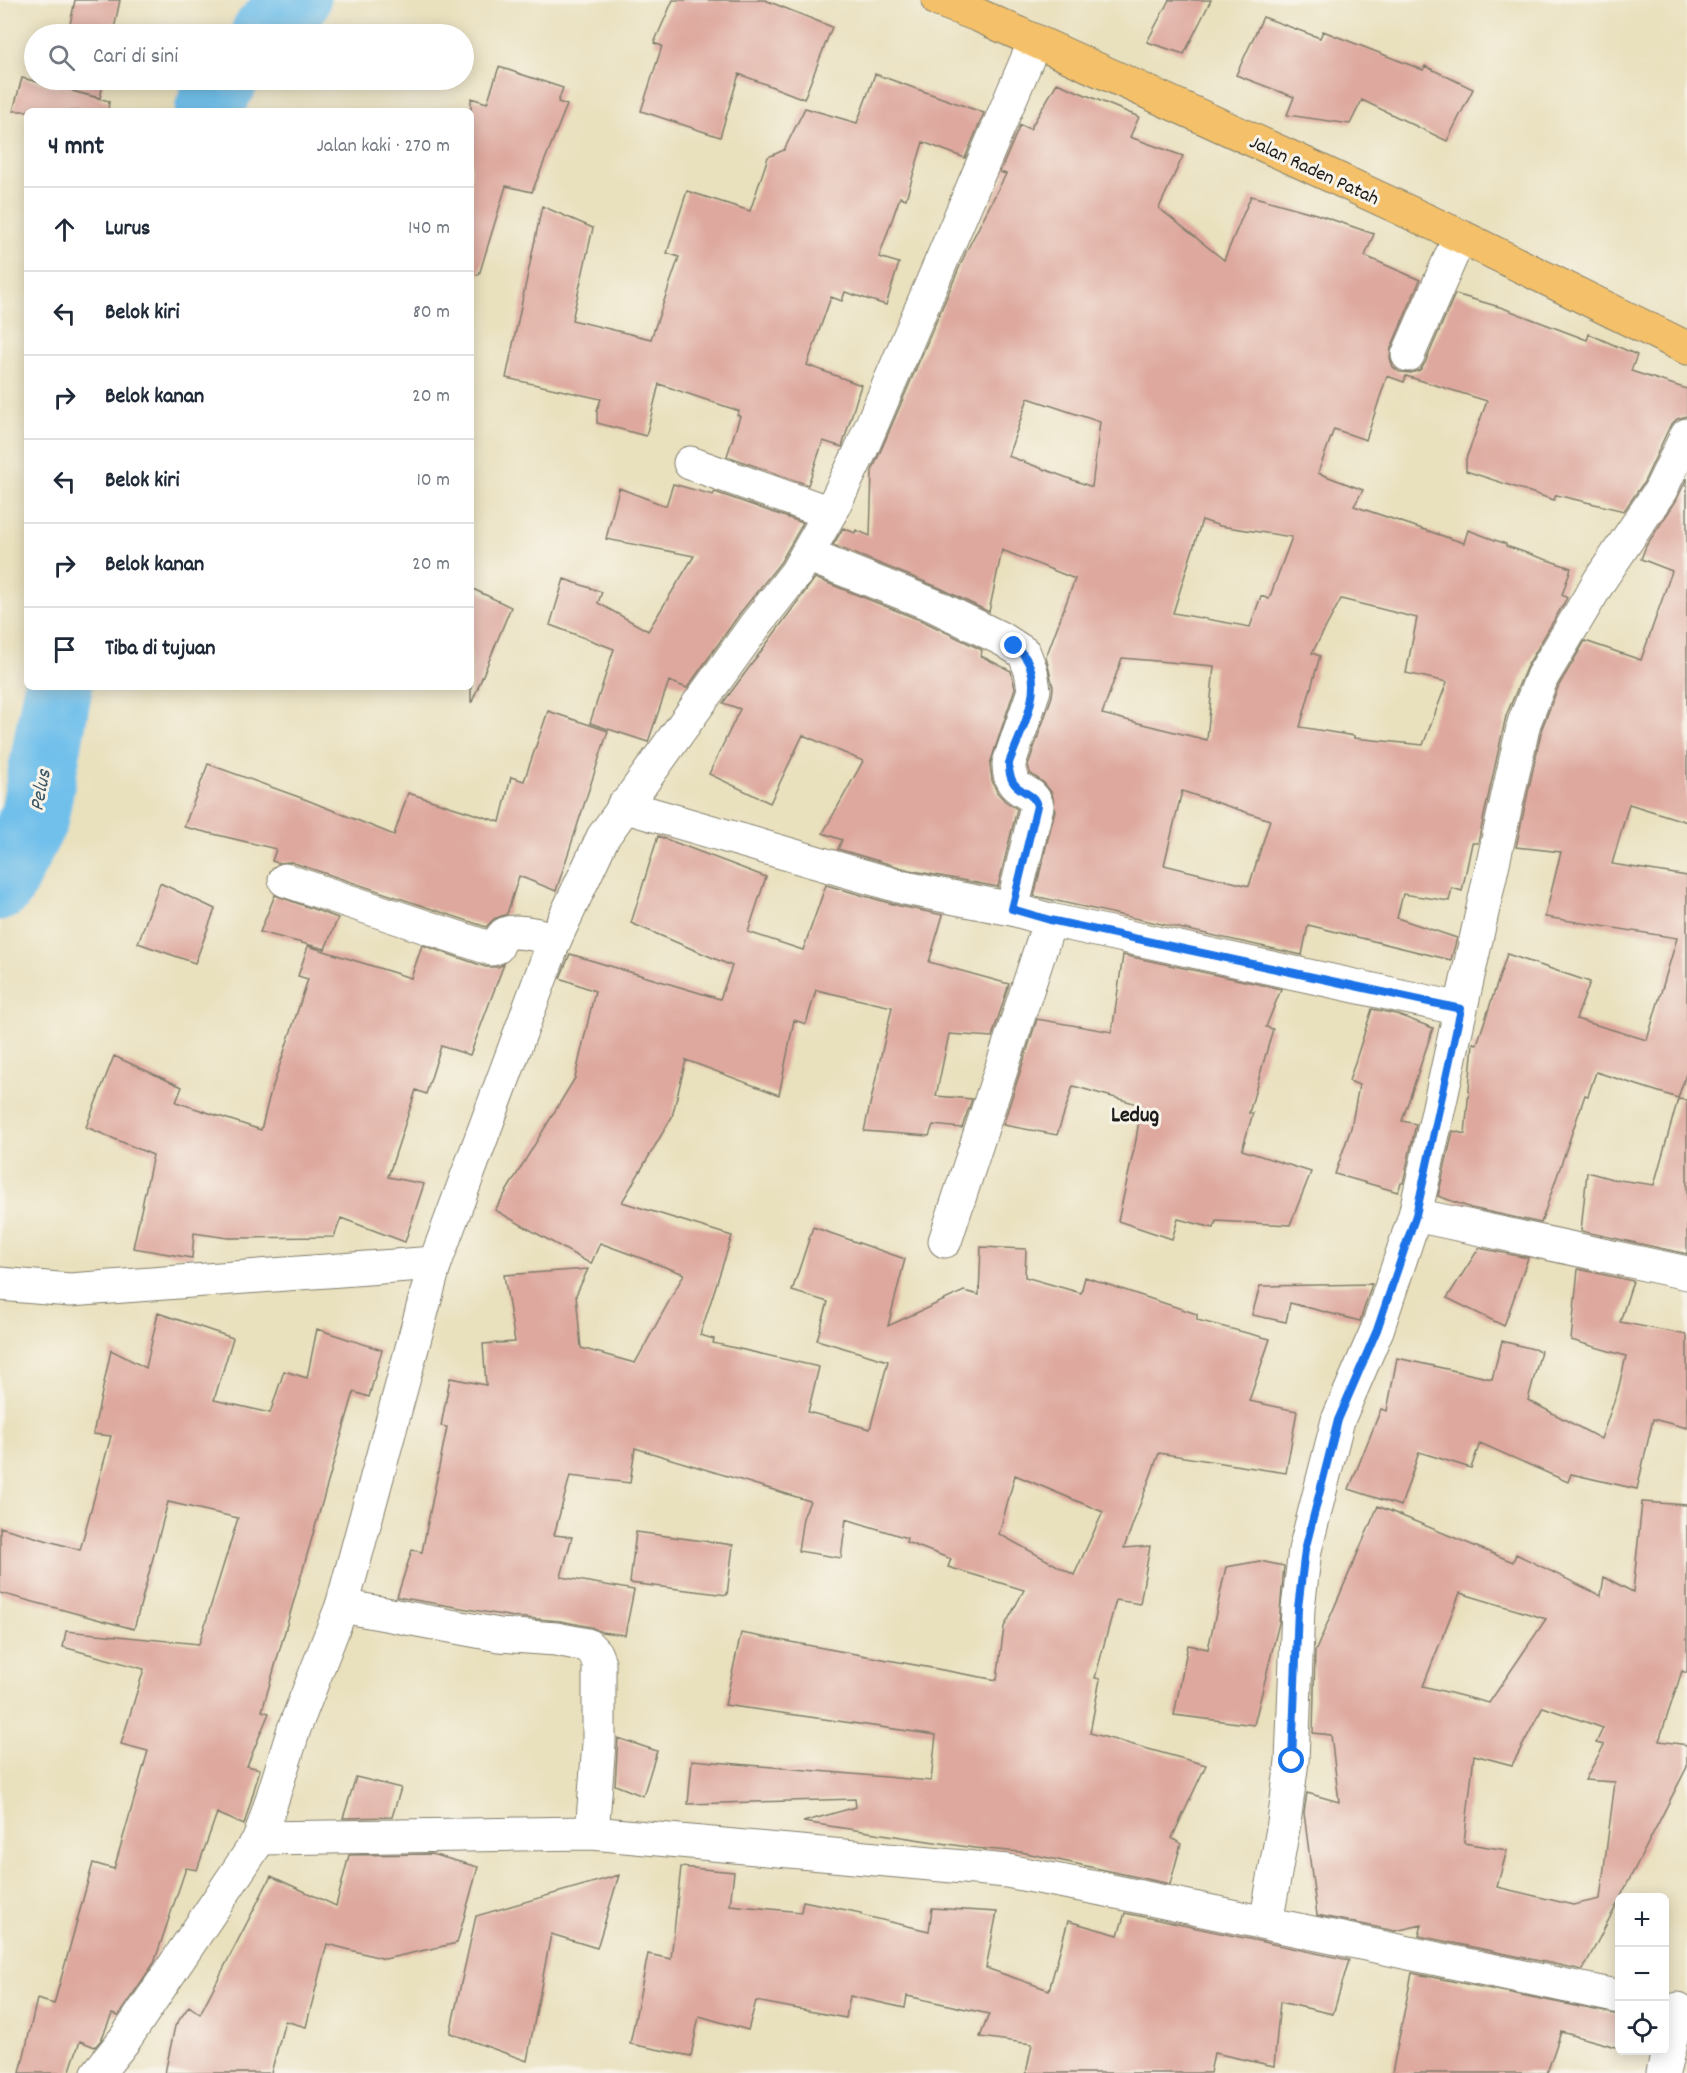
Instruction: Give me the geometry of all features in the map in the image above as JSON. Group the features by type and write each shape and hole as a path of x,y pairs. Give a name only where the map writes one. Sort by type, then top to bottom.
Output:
{"main road":[{"name":"Jalan Raden Patah","path":"938,0 979,8 1035,41 1460,236 1687,348"}],"street":[{"path":"98,2073 125,2038 260,1838 294,1730 342,1606 435,1263 555,939 603,837 623,806 796,573 830,513 861,450 1035,41"},
{"path":"1408,355 1460,236"},
{"path":"1266,1923 1284,1823 1292,1761 1298,1608 1305,1550 1338,1420 1377,1330 1416,1215 1524,723 1542,677 1600,580 1660,491 1687,435"},
{"path":"690,463 830,513"},
{"path":"807,555 933,605 1004,640 1024,653 1031,671 1034,690 1009,763 1009,771 1010,779 1034,799 1037,806 1012,909"},
{"path":"623,806 905,888 1012,909 1050,920 1461,1009"},
{"path":"285,880 492,949 497,947 502,936 508,932 555,939"},
{"path":"945,1241 1050,920"},
{"path":"1416,1215 1687,1273"},
{"path":"0,1284 70,1290 435,1263"},
{"path":"342,1606 499,1635 556,1639 587,1645 595,1653 599,1663 599,1743 592,1833"},
{"path":"260,1838 592,1833 1007,1871 1615,1995"},
{"path":"1663,2073 1677,2008"}],"building":[{"path":"75,0 120,0 115,24 70,24"},
{"path":"673,0 765,0 832,27 804,99 739,74 720,137 641,111 662,46 654,43"},
{"path":"1169,0 1211,0 1184,54 1147,42"},
{"path":"1263,17 1320,38 1323,31 1423,70 1425,66 1473,89 1447,141 1362,100 1350,124 1287,115 1294,97 1236,75"},
{"path":"499,67 563,88 558,102 567,105 532,192 506,186 479,275 474,274 474,108 471,108 471,98 487,103"},
{"path":"875,74 984,113 965,158 923,142 906,199 900,197 879,257 899,263 886,305 845,292 842,301 831,297 807,365 861,385 842,447 823,441 808,485 727,456 740,416 737,415 739,411 659,384 646,436 597,423 597,410 601,399 506,378 542,206 593,228 572,320 651,339 679,257 667,253 687,191 750,211 768,157 784,150 805,108 857,123"},
{"path":"22,78 24,78 24,90 102,90 100,98 72,91 109,101 108,108 24,108 24,111 13,111"},
{"path":"1057,83 1139,117 1130,137 1183,156 1159,208 1224,260 1251,196 1316,214 1374,234 1365,256 1420,280 1391,348 1390,358 1393,367 1400,372 1411,373 1420,370 1425,363 1455,294 1503,308 1587,340 1589,334 1637,355 1631,371 1687,389 1687,416 1677,419 1670,426 1644,482 1624,511 1556,495 1554,500 1466,471 1466,459 1487,401 1406,376 1404,382 1387,376 1366,440 1334,429 1318,473 1363,490 1354,506 1464,543 1468,530 1506,544 1506,546 1571,568 1562,595 1567,598 1526,668 1506,716 1478,843 1472,843 1462,891 1452,888 1449,901 1403,894 1397,918 1457,938 1451,960 1308,925 1302,955 1034,896 1055,810 1052,793 1044,783 1030,773 1028,765 1052,696 1053,687 1046,657 1075,579 1002,550 989,612 940,588 833,545 843,528 870,536 872,471 966,252 1006,174 1000,172 1020,125 1030,129","holes":["1028,398 1100,422 1092,487 1008,456","1202,520 1220,526 1292,537 1269,599 1261,596 1250,627 1173,613","1341,599 1417,618 1406,673 1447,682 1423,745 1354,738 1354,736 1300,727 1320,656 1312,653","1122,658 1214,666 1207,740 1102,714","1182,791 1270,820 1249,886 1164,865"]},
{"path":"1687,478 1687,822 1629,804 1612,864 1687,876 1687,1071 1678,1098 1596,1072 1588,1096 1585,1095 1541,1223 1471,1208 1438,1196 1453,1131 1465,1134 1473,1043 1477,1044 1507,954 1590,982 1576,1019 1647,1040 1677,938 1545,917 1561,852 1516,847 1542,728 1559,685 1585,641 1641,660 1672,571 1641,559 1646,546 1676,501"},
{"path":"673,484 713,495 715,492 803,523 780,563 741,612 687,688 669,681 648,742 590,723 614,649 550,625 564,579 602,592 598,603 648,631 694,556 606,539 619,488 666,506"},
{"path":"815,578 925,622 982,650 981,656 1011,671 1015,688 990,764 992,780 997,792 1017,809 998,887 909,870 838,849 842,840 823,833 863,761 803,735 770,803 709,774 740,709 723,703"},
{"path":"474,589 511,607 471,702 471,690 474,690"},
{"path":"548,711 608,731 556,891 519,876 507,914 494,919 486,927 291,862 272,861 276,849 184,827 208,764 394,835 408,793 500,822 511,777 524,781"},
{"path":"658,836 766,877 748,932 803,950 826,885 900,906 943,915 929,962 1009,984 992,1037 949,1034 936,1096 972,1099 962,1128 933,1125 929,1136 864,1131 892,1007 816,990 806,1024 794,1020 779,1095 686,1060 672,1117 622,1202 732,1236 700,1335 714,1339 713,1343 819,1367 808,1412 870,1429 888,1361 817,1340 828,1302 792,1291 813,1227 905,1259 888,1326 964,1291 979,1295 981,1247 1026,1249 1025,1277 1081,1293 1085,1277 1197,1314 1197,1320 1270,1339 1249,1401 1297,1411 1286,1473 1159,1453 1124,1548 1150,1546 1140,1604 1116,1600 1095,1678 1100,1679 1090,1733 1206,1765 1172,1838 1181,1844 1170,1884 1021,1852 974,1848 803,1822 856,1807 855,1799 688,1804 692,1760 931,1781 936,1735 725,1705 741,1633 997,1680 1004,1627 1024,1590 948,1567 951,1559 906,1542 907,1538 846,1519 841,1558 798,1551 803,1518 810,1501 635,1448 630,1483 570,1476 554,1535 572,1537 561,1577 634,1590 625,1635 601,1632 591,1627 560,1621 514,1617 397,1597 412,1550 422,1552 447,1427 441,1426 450,1378 486,1385 483,1344 515,1342 504,1275 588,1269 576,1295 581,1348 635,1363 684,1274 600,1243 591,1264 495,1210 575,1078 595,991 560,978 570,954 720,999 732,966 631,923","holes":["1015,1475 1103,1512 1074,1575 999,1534"]},
{"path":"160,883 215,909 195,963 138,943"},
{"path":"275,895 338,918 325,949 260,932"},
{"path":"422,945 486,967 498,967 504,964 470,1055 441,1046 426,1094 416,1090 388,1177 424,1184 405,1242 341,1218 334,1237 228,1238 194,1233 192,1258 133,1248 153,1155 86,1127 114,1056 182,1087 176,1102 261,1130 269,1098 308,979 298,976 308,946 411,978"},
{"path":"1123,955 1281,989 1266,1027 1273,1029 1249,1113 1253,1113 1242,1150 1311,1172 1290,1225 1216,1221 1214,1228 1178,1219 1172,1239 1118,1221 1136,1140 1141,1105 1073,1086 1057,1135 1003,1125 1037,1019 1112,1032"},
{"path":"1372,1009 1396,1014 1433,1028 1402,1121 1416,1124 1403,1183 1398,1192 1335,1174 1351,1128 1359,1085 1349,1081"},
{"path":"1678,1099 1687,1100 1687,1254 1581,1231 1587,1172 1612,1179 1654,1185"},
{"path":"1479,1248 1528,1258 1504,1326 1447,1298"},
{"path":"1578,1269 1633,1281 1620,1322 1687,1335 1687,1428 1653,1419 1637,1489 1571,1474 1568,1482 1480,1443 1471,1468 1419,1452 1401,1506 1349,1489 1381,1409 1387,1411 1397,1358 1492,1379 1502,1341 1541,1351 1528,1400 1601,1439 1618,1390 1626,1356 1571,1340"},
{"path":"1372,1284 1360,1321 1290,1303 1286,1322 1252,1315 1260,1286"},
{"path":"158,1313 233,1338 214,1400 270,1413 284,1371 307,1378 317,1329 382,1350 369,1397 354,1392 262,1711 269,1713 247,1766 260,1769 244,1825 217,1813 197,1870 186,1868 154,1963 118,2016 112,2014 101,2040 95,2047 80,2041 69,2073 20,2073 37,1999 54,2004 93,1863 114,1869 148,1751 121,1744 144,1669 63,1647 66,1631 199,1644 238,1518 168,1502 134,1629 0,1593 0,1527 80,1550 111,1436 93,1434 111,1350 146,1368"},
{"path":"1642,1502 1687,1505 1687,1673 1682,1671 1659,1741 1687,1745 1687,1767 1622,1893 1615,1893 1615,1908 1583,1970 1419,1936 1422,1925 1395,1931 1317,1915 1304,1813 1307,1793 1339,1802 1331,1735 1313,1733 1315,1652 1378,1506 1513,1562 1516,1554 1601,1596 1604,1577 1633,1592","holes":["1460,1593 1546,1619 1489,1703 1423,1686","1543,1707 1603,1728 1596,1743 1604,1745 1585,1780 1615,1782 1600,1899 1573,1905 1497,1887 1507,1850 1464,1843 1474,1755 1512,1765"]},
{"path":"636,1532 733,1545 727,1595 630,1583"},
{"path":"1260,1561 1284,1566 1279,1623 1254,1725 1174,1715 1188,1645 1208,1649 1226,1567"},
{"path":"618,1738 657,1751 643,1796 615,1785"},
{"path":"356,1777 401,1788 392,1817 343,1818"},
{"path":"431,1854 478,1867 457,1943 385,1959 327,1944 306,2027 285,2021 271,2073 165,2073 175,2026 189,2006 200,2014 271,1876 336,1906 349,1855"},
{"path":"681,1867 734,1872 730,1905 801,1912 803,1901 929,1931 932,1908 997,1912 986,1968 1049,1990 1068,1921 1118,1935 1125,1913 1349,1960 1333,2014 1280,2002 1274,2066 1214,2053 1210,2073 1026,2073 1032,2044 980,2037 989,2014 907,1996 905,2008 850,1996 846,2018 756,2001 748,2030 699,2016 691,2056 630,2044 648,1954 671,1959"},
{"path":"619,1875 597,1948 551,1934 527,2061 450,2033 476,1916"},
{"path":"1412,1973 1615,2014 1615,2047 1561,2032 1547,2073 1392,2073"}],"waterway":[{"name":"Pelus","path":"274,24 296,0"},
{"name":"Pelus","path":"210,108 217,90"},
{"name":"Pelus","path":"0,886 34,818 57,690"}],"district":[{"name":"Ledug","path":"1135,1113"}],"route":[{"path":"1014,646 1024,653 1031,671 1034,690 1009,763 1010,779 1037,802 1037,806 1012,909 1050,920 1461,1009 1416,1215 1377,1330 1338,1420 1305,1550 1298,1608 1292,1761"}]}
